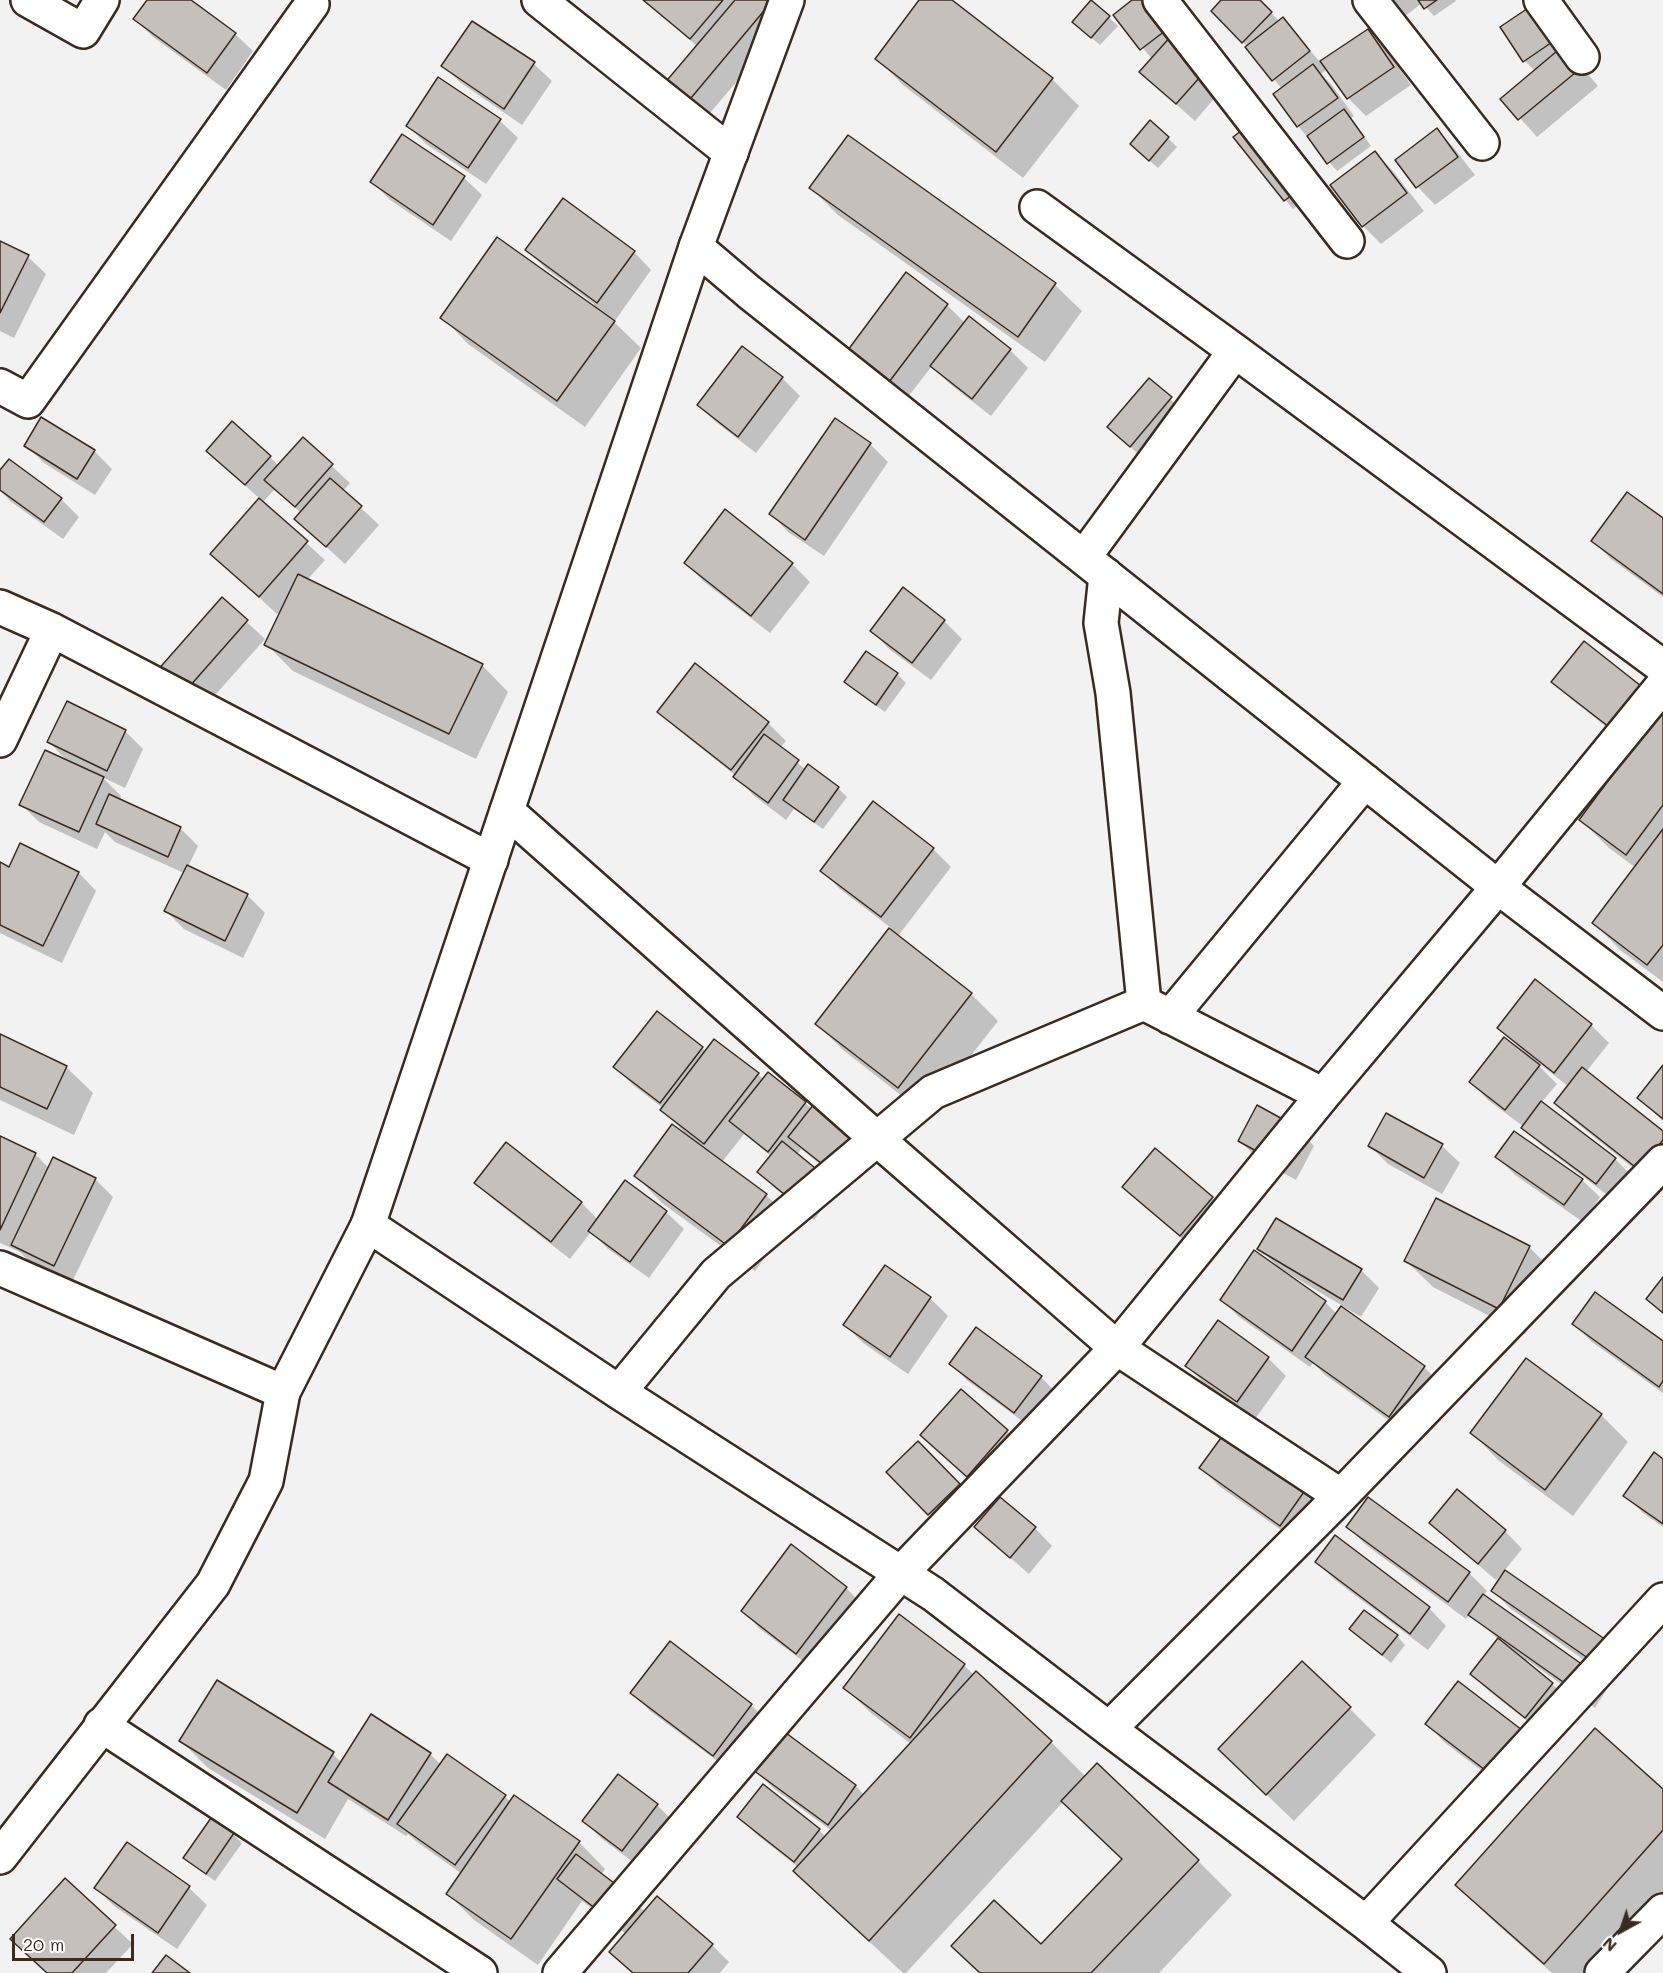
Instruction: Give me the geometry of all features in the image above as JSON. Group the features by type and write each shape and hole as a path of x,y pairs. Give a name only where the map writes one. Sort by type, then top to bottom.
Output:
{"street":[{"path":"28,0 83,31 102,0"},
{"path":"539,0 731,153"},
{"path":"0,1857 213,1584 266,1480 283,1392 368,1225 696,247 787,0"},
{"path":"1160,0 1347,241"},
{"path":"1370,0 1482,143"},
{"path":"1541,0 1582,57"},
{"path":"0,386 28,401 312,4"},
{"path":"1037,207 1663,667"},
{"path":"696,247 749,292 1498,887 1663,1013"},
{"path":"1157,1010 1113,693 1101,623 1095,566 1235,351"},
{"path":"0,607 52,630 490,860"},
{"path":"0,740 52,630"},
{"path":"560,1973 901,1573 1117,1348 1323,1095 1498,887 1663,685"},
{"path":"619,1392 716,1274 933,1092 1157,1010 1365,781"},
{"path":"507,811 1117,1348 1341,1496"},
{"path":"1157,1010 1323,1095"},
{"path":"1109,1730 1341,1496 1663,1162"},
{"path":"368,1225 619,1392 933,1594 1429,1973"},
{"path":"0,1268 283,1392"},
{"path":"1366,1923 1663,1600"},
{"path":"101,1725 480,1973"},
{"path":"1602,1973 1663,1911"}],"building":[{"path":"147,0 191,0 236,33 207,73 133,19"},
{"path":"643,0 723,0 690,39"},
{"path":"735,0 773,0 686,104 663,85"},
{"path":"919,0 952,0 1053,78 996,152 875,59"},
{"path":"1091,0 1110,16 1091,38 1072,22"},
{"path":"1132,0 1155,0 1174,24 1140,50 1113,15"},
{"path":"1221,0 1260,0 1272,12 1242,43 1211,11"},
{"path":"1418,0 1437,0 1424,9"},
{"path":"1537,2 1561,36 1523,62 1500,27"},
{"path":"1283,17 1310,51 1272,81 1245,47"},
{"path":"472,21 535,62 504,109 441,66"},
{"path":"1368,29 1394,67 1347,99 1320,61"},
{"path":"1172,35 1208,68 1176,104 1139,72"},
{"path":"1563,46 1581,68 1518,120 1500,99"},
{"path":"1313,64 1338,98 1297,127 1273,94"},
{"path":"438,77 501,119 468,168 406,126"},
{"path":"1344,109 1364,137 1327,164 1307,136"},
{"path":"1150,120 1169,137 1149,161 1130,144"},
{"path":"1250,124 1300,189 1284,201 1233,137"},
{"path":"1437,128 1458,157 1416,188 1395,160"},
{"path":"402,134 465,176 433,225 370,182"},
{"path":"848,135 1056,283 1018,337 809,188"},
{"path":"1375,151 1407,193 1362,227 1330,185"},
{"path":"563,198 635,251 597,303 525,250"},
{"path":"497,237 615,321 557,401 440,318"},
{"path":"0,241 29,255 0,313"},
{"path":"906,272 948,304 886,386 845,354"},
{"path":"969,316 1011,349 972,399 930,366"},
{"path":"742,346 783,377 738,437 697,405"},
{"path":"1149,378 1172,397 1130,447 1107,427"},
{"path":"41,417 95,450 77,479 24,446"},
{"path":"835,418 871,443 805,540 769,514"},
{"path":"232,421 271,456 245,485 206,451"},
{"path":"303,437 333,464 295,507 264,480"},
{"path":"9,459 62,498 44,522 0,490 0,470"},
{"path":"330,478 362,506 326,547 294,519"},
{"path":"1627,492 1663,518 1663,594 1591,541"},
{"path":"259,498 308,541 259,597 210,554"},
{"path":"725,509 793,563 751,616 684,563"},
{"path":"298,574 483,664 449,734 264,645"},
{"path":"903,587 945,620 912,663 870,631"},
{"path":"222,597 248,620 182,695 156,672"},
{"path":"1584,641 1641,686 1609,727 1551,682"},
{"path":"866,651 898,673 876,705 844,682"},
{"path":"695,663 769,722 731,770 657,712"},
{"path":"67,701 126,730 107,771 47,742"},
{"path":"1663,707 1663,805 1626,855 1579,820"},
{"path":"764,734 799,760 768,803 733,777"},
{"path":"45,750 104,777 79,832 19,805"},
{"path":"808,764 839,787 814,822 783,800"},
{"path":"109,794 181,827 168,857 96,824"},
{"path":"873,801 934,848 881,917 820,871"},
{"path":"1663,829 1663,945 1647,965 1592,923"},
{"path":"20,843 79,872 43,946 0,925 0,862 9,867"},
{"path":"187,865 248,894 225,941 164,911"},
{"path":"889,928 972,993 898,1088 815,1024"},
{"path":"1535,979 1592,1024 1554,1073 1497,1028"},
{"path":"657,1011 703,1047 660,1103 613,1067"},
{"path":"0,1034 67,1066 47,1109 0,1087"},
{"path":"1504,1037 1540,1065 1505,1110 1469,1082"},
{"path":"714,1039 759,1073 704,1144 660,1110"},
{"path":"1663,1065 1663,1119 1637,1098"},
{"path":"1582,1067 1663,1131 1663,1140 1639,1170 1554,1103"},
{"path":"768,1072 806,1102 768,1152 729,1121"},
{"path":"1541,1101 1616,1158 1596,1184 1521,1128"},
{"path":"814,1104 856,1138 831,1171 788,1137"},
{"path":"1257,1105 1297,1127 1278,1163 1238,1141"},
{"path":"1386,1113 1443,1144 1424,1178 1368,1146"},
{"path":"672,1124 767,1194 728,1246 634,1176"},
{"path":"1514,1131 1583,1179 1564,1205 1495,1157"},
{"path":"0,1136 36,1153 0,1230"},
{"path":"782,1141 820,1172 795,1203 757,1172"},
{"path":"506,1142 582,1202 551,1242 474,1183"},
{"path":"1155,1148 1213,1197 1180,1236 1122,1187"},
{"path":"53,1157 96,1178 54,1266 11,1245"},
{"path":"625,1180 667,1211 630,1262 588,1231"},
{"path":"1436,1198 1530,1246 1499,1309 1404,1261"},
{"path":"1276,1218 1362,1269 1343,1300 1257,1249"},
{"path":"1254,1250 1326,1301 1292,1351 1220,1300"},
{"path":"885,1265 931,1297 890,1357 843,1325"},
{"path":"1663,1277 1663,1313 1646,1299"},
{"path":"1595,1292 1663,1341 1663,1381 1659,1387 1572,1324"},
{"path":"1341,1306 1425,1366 1389,1417 1305,1357"},
{"path":"1218,1320 1269,1357 1237,1402 1185,1366"},
{"path":"976,1327 1042,1376 1014,1413 949,1364"},
{"path":"1526,1358 1602,1414 1545,1490 1470,1433"},
{"path":"961,1389 1008,1430 967,1477 920,1435"},
{"path":"1226,1431 1306,1489 1280,1526 1199,1468"},
{"path":"918,1441 960,1484 928,1515 886,1472"},
{"path":"1654,1452 1663,1459 1663,1524 1623,1496"},
{"path":"1457,1489 1506,1530 1478,1564 1429,1523"},
{"path":"1000,1497 1036,1527 1010,1558 974,1527"},
{"path":"1368,1497 1470,1572 1448,1602 1346,1527"},
{"path":"1335,1535 1430,1607 1410,1634 1315,1562"},
{"path":"791,1544 847,1587 796,1654 741,1611"},
{"path":"1505,1570 1609,1642 1595,1663 1491,1591"},
{"path":"1483,1594 1590,1670 1576,1691 1468,1615"},
{"path":"1364,1610 1398,1635 1382,1655 1349,1629"},
{"path":"899,1614 965,1664 910,1738 843,1688"},
{"path":"1498,1638 1553,1683 1525,1718 1470,1674"},
{"path":"670,1641 752,1704 713,1756 630,1693"},
{"path":"1302,1661 1351,1707 1266,1795 1218,1749"},
{"path":"976,1671 1052,1741 869,1941 793,1871"},
{"path":"217,1680 334,1752 297,1813 179,1741"},
{"path":"1458,1681 1522,1730 1489,1773 1425,1724"},
{"path":"371,1714 431,1753 388,1820 328,1782"},
{"path":"1595,1728 1663,1789 1663,1830 1544,1964 1455,1885"},
{"path":"782,1730 856,1785 828,1825 753,1770"},
{"path":"447,1754 506,1795 455,1865 397,1824"},
{"path":"1097,1763 1199,1860 1091,1973 980,1973 951,1946 994,1900 1041,1944 1122,1859 1061,1801"},
{"path":"618,1774 658,1804 622,1851 582,1821"},
{"path":"763,1784 820,1829 794,1862 737,1817"},
{"path":"514,1795 580,1841 511,1939 446,1894"},
{"path":"211,1818 234,1833 206,1874 183,1858"},
{"path":"127,1842 190,1886 158,1933 94,1888"},
{"path":"576,1854 631,1896 613,1922 557,1879"},
{"path":"65,1878 116,1925 72,1973 47,1973 10,1939"},
{"path":"657,1896 713,1944 688,1973 633,1973 609,1952"},
{"path":"166,1955 190,1973 152,1973"}]}
